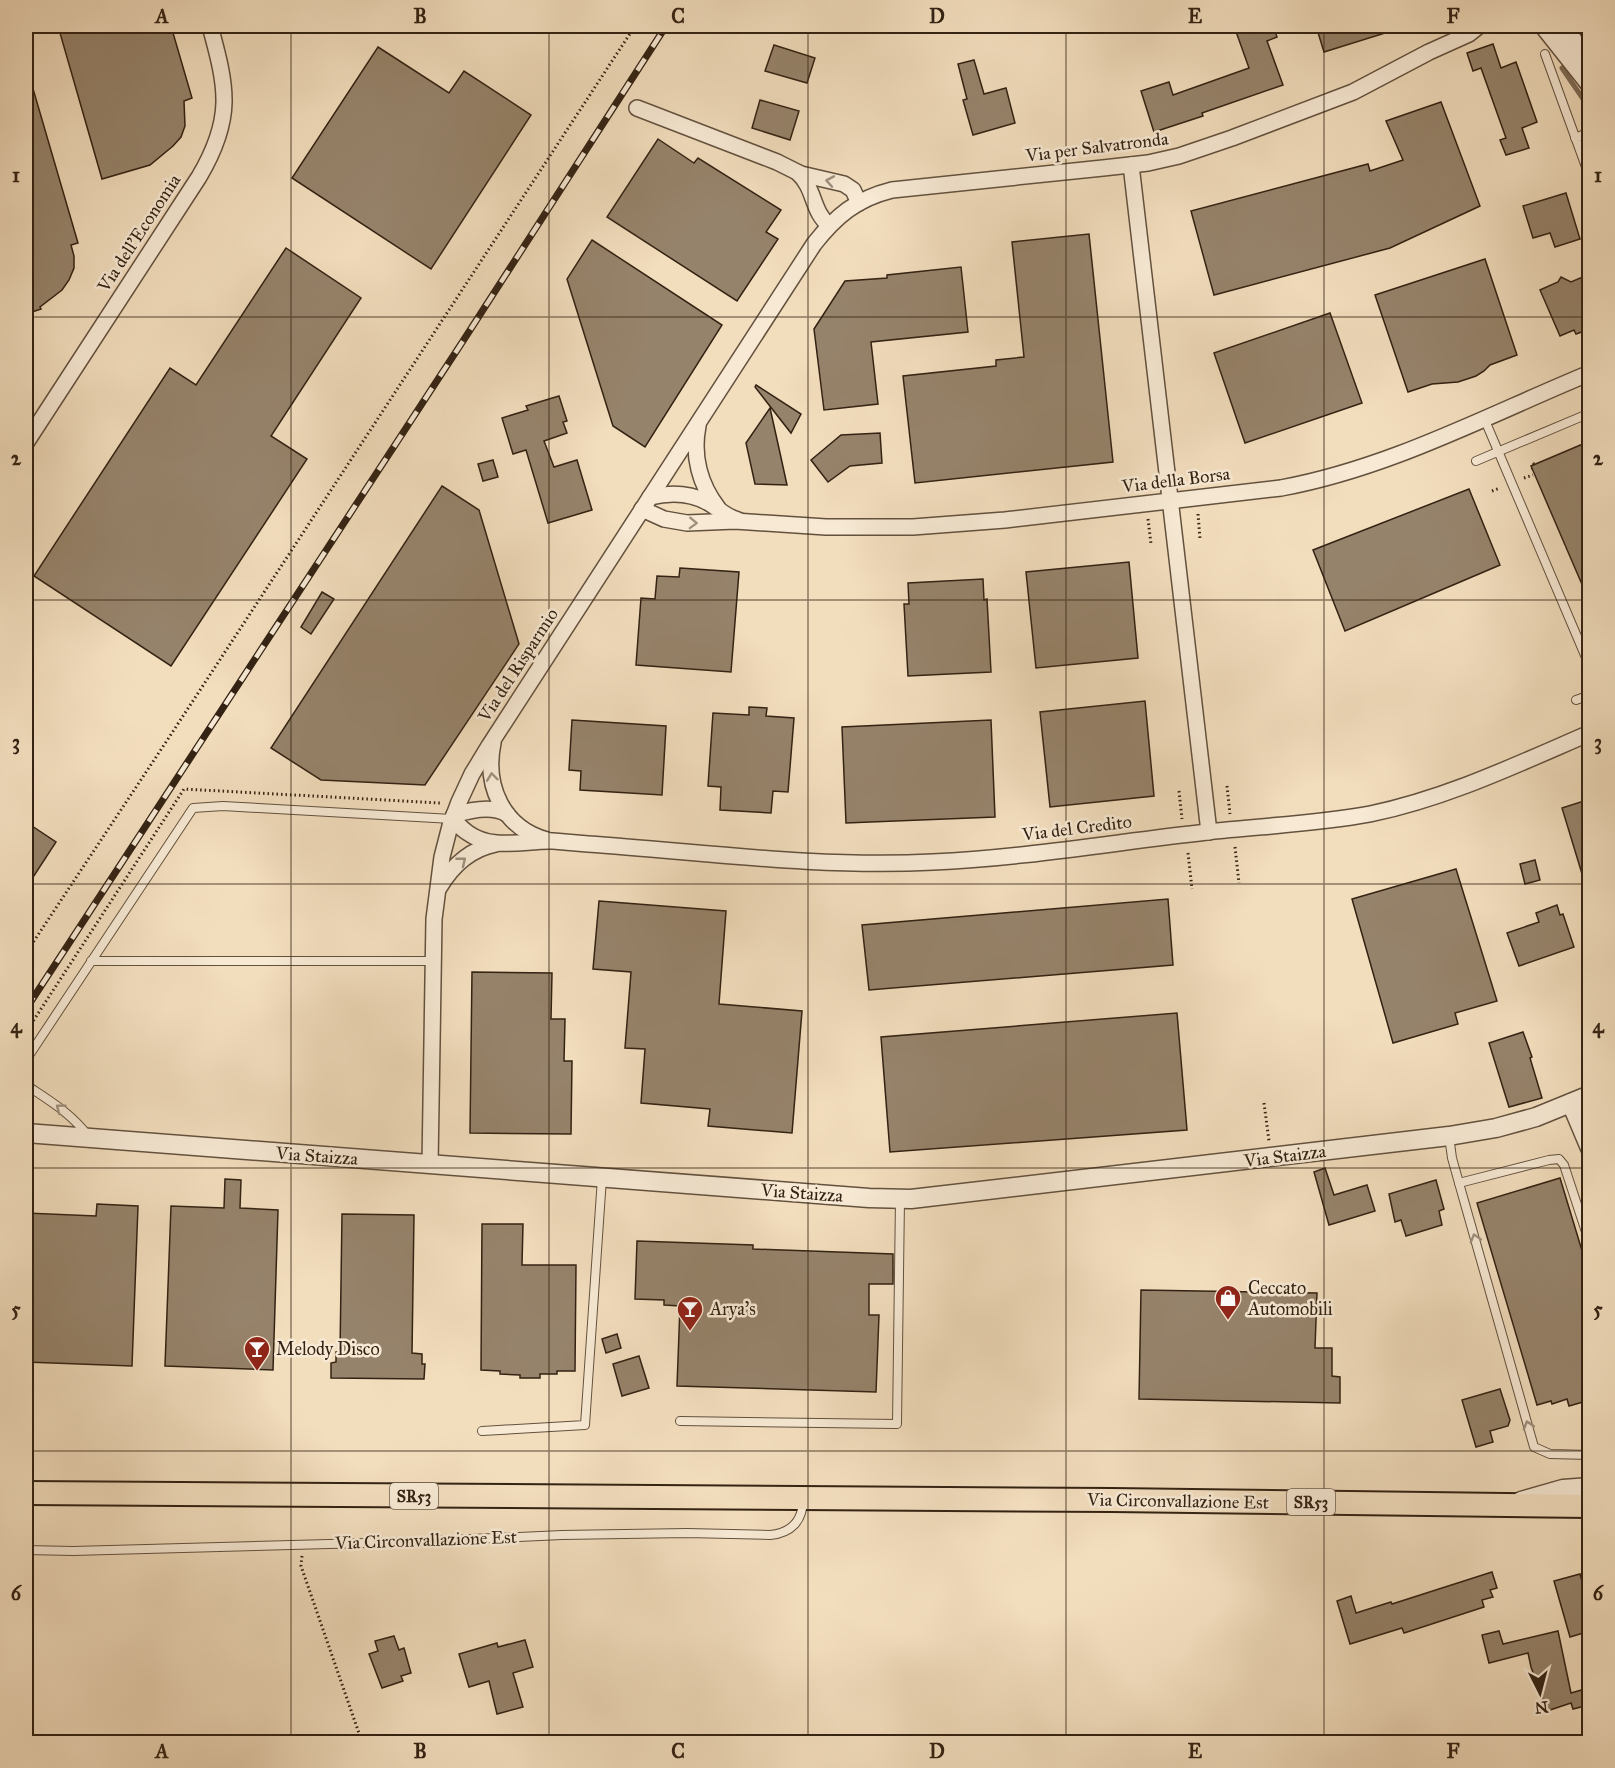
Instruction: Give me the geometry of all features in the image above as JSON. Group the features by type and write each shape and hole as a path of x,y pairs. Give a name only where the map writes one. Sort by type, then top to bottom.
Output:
{"main road":[{"name":"Via Circonvallazione Est","path":"26,1493 1590,1506"}],"street":[{"name":"Via dell'Economia","path":"26,443 212,154 219,134 225,97 222,72 210,26"},
{"name":"Via per Salvatronda","path":"1429,52 1457,26"},
{"name":"Via per Salvatronda","path":"814,244 829,225 859,202 901,188 1131,165 1190,153 1315,107 1362,87 1469,34 1479,26"},
{"path":"1544,26 1590,84"},
{"path":"1564,27 1590,66"},
{"path":"637,108 813,178 844,184 853,190 859,202"},
{"path":"1131,165 1209,832"},
{"path":"794,170 805,180 812,192 819,214 829,225"},
{"name":"Via del Risparmio","path":"430,1165 432,961 436,893 442,856 453,817 472,774 495,736 814,244"},
{"name":"Via della Borsa","path":"746,522 730,518 705,501 683,494 669,494 646,503 664,519 687,523 746,522 826,527 941,526 1281,488 1326,479 1391,457 1590,373"},
{"path":"702,415 696,441 699,470 709,495 719,510"},
{"name":"Via del Credito","path":"453,817 458,825 472,836 484,841 499,843 553,841 795,860 903,863 977,859 1371,814 1423,801 1590,734"},
{"name":"Via del Credito","path":"495,736 491,761 492,782 499,802 507,814 532,834 553,841"},
{"path":"453,817 464,812 489,809 507,814"},
{"name":"Via del Credito","path":"436,893 458,863 476,851 499,843"},
{"name":"Via Staizza","path":"26,1133 900,1199 953,1195 1449,1136 1514,1124 1590,1095"},
{"path":"1571,1103 1590,1148"},
{"path":"1511,1505 1563,1489 1590,1487"}],"lane":[{"path":"1545,54 1590,178"},
{"path":"1575,138 1590,132"},
{"path":"1476,461 1590,413"},
{"path":"1484,418 1590,668"},
{"path":"1576,700 1590,694"},
{"path":"26,1060 193,808 223,806 453,817"},
{"path":"91,960 432,961"},
{"path":"26,1085 60,1107 78,1122 90,1138"},
{"path":"1449,1136 1452,1158 1534,1447 1550,1454 1590,1455"},
{"path":"1459,1183 1559,1159 1564,1165 1590,1244"},
{"path":"483,1431 585,1425 602,1178"},
{"path":"680,1421 897,1424 900,1199"},
{"name":"Via Circonvallazione Est","path":"26,1550 73,1551 311,1545 562,1535 662,1533 770,1535 792,1528 802,1513 803,1498"}],"path":[{"path":"26,953 635,26"},
{"path":"1520,479 1533,475"},
{"path":"1197,511 1200,539"},
{"path":"1148,517 1151,544"},
{"path":"1227,786 1230,814"},
{"path":"1179,791 1182,819"},
{"path":"282,794 442,803"},
{"path":"26,1032 170,811"},
{"path":"1235,848 1239,883"},
{"path":"1188,853 1192,889"},
{"path":"1264,1102 1269,1143"},
{"path":"311,1545 302,1554 301,1566 362,1743"}],"building":[{"path":"58,26 171,26 192,98 184,101 185,126 181,137 150,165 102,179"},
{"path":"1234,26 1273,26 1277,37 1267,41 1283,85 1154,132 1141,91 1169,82 1173,95 1249,68"},
{"path":"1316,26 1398,26 1398,29 1324,52"},
{"path":"1493,44 1501,68 1516,62 1537,122 1522,128 1529,148 1506,155 1500,140 1506,138 1481,68 1473,71 1467,53"},
{"path":"774,45 815,58 807,83 765,71"},
{"path":"378,47 449,93 464,71 531,115 431,269 292,178"},
{"path":"974,60 984,94 1006,88 1015,123 973,135 963,100 967,99 958,64"},
{"path":"26,75 29,75 78,243 71,245 74,268 62,290 40,307 41,309 26,314"},
{"path":"760,100 799,111 790,140 752,128"},
{"path":"1441,102 1480,206 1390,248 1214,295 1191,211 1368,164 1370,171 1403,160 1386,121"},
{"path":"658,139 694,163 698,158 781,210 766,232 778,239 737,301 607,217"},
{"path":"1566,193 1580,239 1555,247 1550,233 1533,238 1523,206"},
{"path":"1089,234 1113,462 915,483 903,376 996,366 996,360 1024,357 1012,242"},
{"path":"592,240 722,325 645,447 613,426 567,279"},
{"path":"286,248 361,298 271,436 307,459 171,666 34,576 170,368 196,385"},
{"path":"1485,259 1517,355 1490,365 1476,376 1458,382 1432,384 1408,392 1375,295"},
{"path":"961,267 968,332 871,342 878,404 824,410 814,329 845,281 887,278 887,275"},
{"path":"1590,274 1590,329 1576,334 1574,330 1560,336 1540,290 1558,282 1561,277 1571,282"},
{"path":"1330,313 1362,403 1245,443 1214,353"},
{"path":"756,385 801,414 791,433 755,387"},
{"path":"559,396 567,421 563,422 567,433 544,441 554,467 577,460 592,510 548,523 526,450 513,454 502,418 528,410 526,406"},
{"path":"770,408 787,485 755,484 746,443"},
{"path":"880,433 882,463 850,466 828,482 811,460 841,435"},
{"path":"1590,441 1590,603 1531,466"},
{"path":"493,460 498,477 483,481 478,464"},
{"path":"442,486 479,510 519,644 425,785 321,780 271,748"},
{"path":"1469,489 1500,565 1345,631 1313,550"},
{"path":"1129,562 1138,658 1036,668 1026,572"},
{"path":"680,568 739,572 731,672 636,665 641,598 655,599 657,576 679,577"},
{"path":"983,579 984,600 987,599 991,672 908,676 904,604 909,604 908,583"},
{"path":"322,592 334,599 311,634 301,627"},
{"path":"1145,701 1154,796 1050,807 1040,712"},
{"path":"749,707 767,708 766,716 794,718 788,792 773,791 771,813 720,810 721,787 708,786 713,713 749,715"},
{"path":"572,720 666,726 662,795 580,790 581,771 569,770"},
{"path":"991,720 995,817 846,823 842,727"},
{"path":"1590,799 1590,886 1586,887 1562,808"},
{"path":"26,822 56,842 26,888"},
{"path":"1535,860 1540,880 1525,884 1520,864"},
{"path":"1456,869 1497,1001 1455,1013 1458,1024 1393,1043 1352,899"},
{"path":"1168,899 1173,965 869,990 862,925"},
{"path":"599,901 726,911 719,1004 802,1011 792,1133 708,1126 710,1109 641,1103 645,1049 625,1048 631,972 593,969"},
{"path":"1557,905 1560,915 1563,914 1574,947 1519,966 1507,933 1539,922 1536,913"},
{"path":"472,972 552,973 551,1019 565,1019 564,1061 572,1061 571,1134 470,1133"},
{"path":"1177,1013 1187,1130 890,1152 881,1037"},
{"path":"1523,1032 1542,1098 1509,1107 1489,1043"},
{"path":"1325,1168 1334,1195 1367,1185 1375,1211 1329,1225 1314,1172"},
{"path":"1560,1178 1590,1277 1590,1400 1569,1406 1567,1399 1552,1404 1551,1401 1537,1405 1477,1203"},
{"path":"225,1179 241,1180 240,1208 278,1210 273,1370 165,1366 171,1206 224,1208"},
{"path":"1436,1180 1444,1209 1439,1211 1442,1225 1406,1236 1401,1220 1395,1222 1389,1194"},
{"path":"97,1204 138,1206 132,1366 26,1362 26,1213 96,1216"},
{"path":"342,1214 414,1215 412,1353 422,1354 422,1364 425,1364 424,1379 331,1378 331,1363 336,1362 336,1352 340,1352"},
{"path":"482,1224 523,1224 522,1265 576,1265 575,1371 540,1374 540,1378 520,1378 520,1375 481,1370"},
{"path":"637,1241 753,1245 753,1249 893,1254 893,1284 869,1284 869,1315 879,1315 876,1392 677,1386 680,1306 664,1305 664,1300 635,1299"},
{"name":"Ceccato Automobili","path":"1141,1290 1317,1293 1315,1348 1332,1348 1332,1376 1340,1377 1340,1403 1139,1399"},
{"path":"617,1334 621,1348 606,1353 602,1339"},
{"path":"639,1356 649,1388 622,1396 613,1364"},
{"path":"1500,1389 1510,1420 1508,1426 1490,1431 1493,1442 1476,1447 1462,1400"},
{"path":"1492,1572 1497,1588 1490,1590 1493,1597 1482,1600 1484,1607 1404,1633 1402,1628 1350,1644 1337,1601 1351,1596 1356,1613"},
{"path":"1580,1574 1590,1610 1590,1631 1570,1637 1554,1581"},
{"path":"1499,1631 1503,1644 1558,1631 1571,1693 1585,1689 1589,1705 1573,1709 1571,1703 1547,1711 1528,1653 1489,1663 1482,1635"},
{"path":"394,1636 399,1650 404,1648 411,1673 401,1676 403,1681 382,1688 369,1654 378,1651 375,1641"},
{"path":"525,1640 533,1667 513,1673 523,1707 497,1714 489,1681 469,1687 459,1654 497,1643 498,1647"}],"waterway":[{"path":"1581,26 1581,31 1590,44"},
{"path":"1562,68 1590,109"}],"railway":[{"path":"26,1009 666,26"}],"place":[{"name":"Ceccato Automobili","path":"1228,1321"},
{"name":"Arya's","path":"690,1332"},
{"name":"Melody Disco","path":"257,1372"}]}
